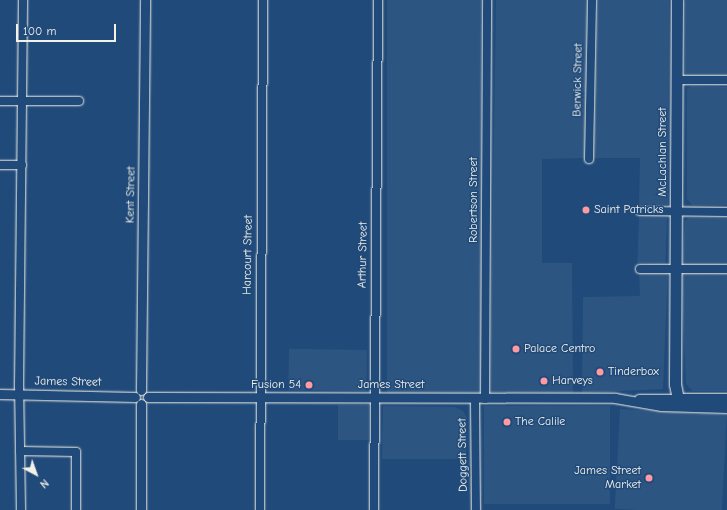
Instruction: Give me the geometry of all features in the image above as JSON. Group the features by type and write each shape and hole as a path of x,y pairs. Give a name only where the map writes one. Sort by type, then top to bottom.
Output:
{"main road":[{"name":"McLachlan Street","path":"669,401 676,387 677,0"},
{"name":"James Street","path":"669,401 727,399"}],"street":[{"path":"21,510 19,394 23,0"},
{"name":"Kent Street","path":"141,510 145,0"},
{"name":"Harcourt Street","path":"260,510 259,398 263,0"},
{"name":"Arthur Street","path":"374,510 378,0"},
{"name":"Robertson Street","path":"485,399 487,0"},
{"name":"Berwick Street","path":"589,159 592,0"},
{"path":"676,80 727,80"},
{"path":"0,101 78,101"},
{"path":"0,165 22,165"},
{"path":"640,211 727,212"},
{"path":"640,269 727,269"},
{"name":"James Street","path":"0,394 142,397 634,400 669,401 727,408"},
{"name":"Doggett Street","path":"475,399 476,510"},
{"path":"20,451 76,452 76,510"}],"shaded area":[{"path":"387,0 481,0 481,393 387,393"},
{"path":"496,0 587,0 584,158 542,159 542,263 572,263 573,393 490,392"},
{"path":"598,0 669,0 668,205 639,204 640,158 594,158"},
{"path":"685,0 727,0 727,77 685,77"},
{"path":"691,86 727,87 727,205 692,205 687,199 687,89"},
{"path":"639,217 667,218 665,264 637,263"},
{"path":"689,218 727,218 727,266 682,265 685,221"},
{"path":"668,271 663,389 582,393 583,297 640,296 639,272"},
{"path":"681,272 727,274 727,391 693,391 686,384"},
{"path":"289,349 367,350 366,391 288,390"},
{"path":"338,405 369,405 369,440 338,440"},
{"path":"383,406 455,407 463,411 467,418 466,459 382,459"},
{"path":"484,406 610,406 610,504 484,504"},
{"path":"620,409 727,415 722,510 615,509"}],"place":[{"name":"Saint Patricks","path":"586,210"},
{"name":"Palace Centro","path":"516,349"},
{"name":"Tinderbox","path":"600,372"},
{"name":"Harveys","path":"544,381"},
{"name":"Fusion 54","path":"309,385"},
{"name":"The Calile","path":"507,422"},
{"name":"James Street Market","path":"649,478"}]}
